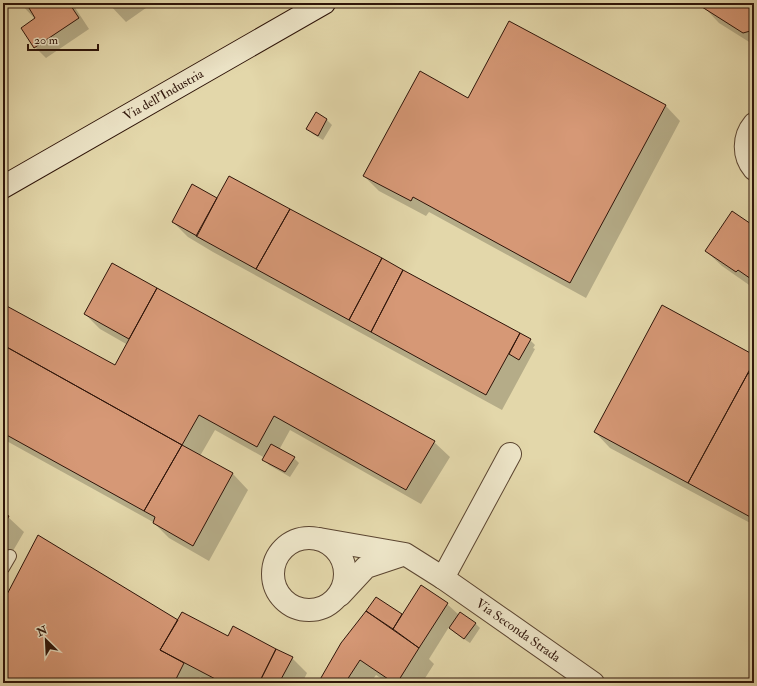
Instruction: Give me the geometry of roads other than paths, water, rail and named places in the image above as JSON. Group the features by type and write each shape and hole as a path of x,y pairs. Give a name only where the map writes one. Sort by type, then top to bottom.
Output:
{"street":[{"name":"Via dell'Industria","path":"3,187 324,3"},
{"path":"754,124 750,129 746,141 746,154 754,169"},
{"path":"443,578 510,454"},
{"name":"Via Seconda Strada","path":"405,554 366,567 337,598 328,605 317,610 294,608 284,601 277,592 273,581 273,569 277,557 284,547 295,541 307,538 405,554 443,578 593,683"},
{"path":"319,539 331,545 335,549 344,565 345,577 343,588 337,598"}],"lane":[{"path":"3,568 10,556"}]}
